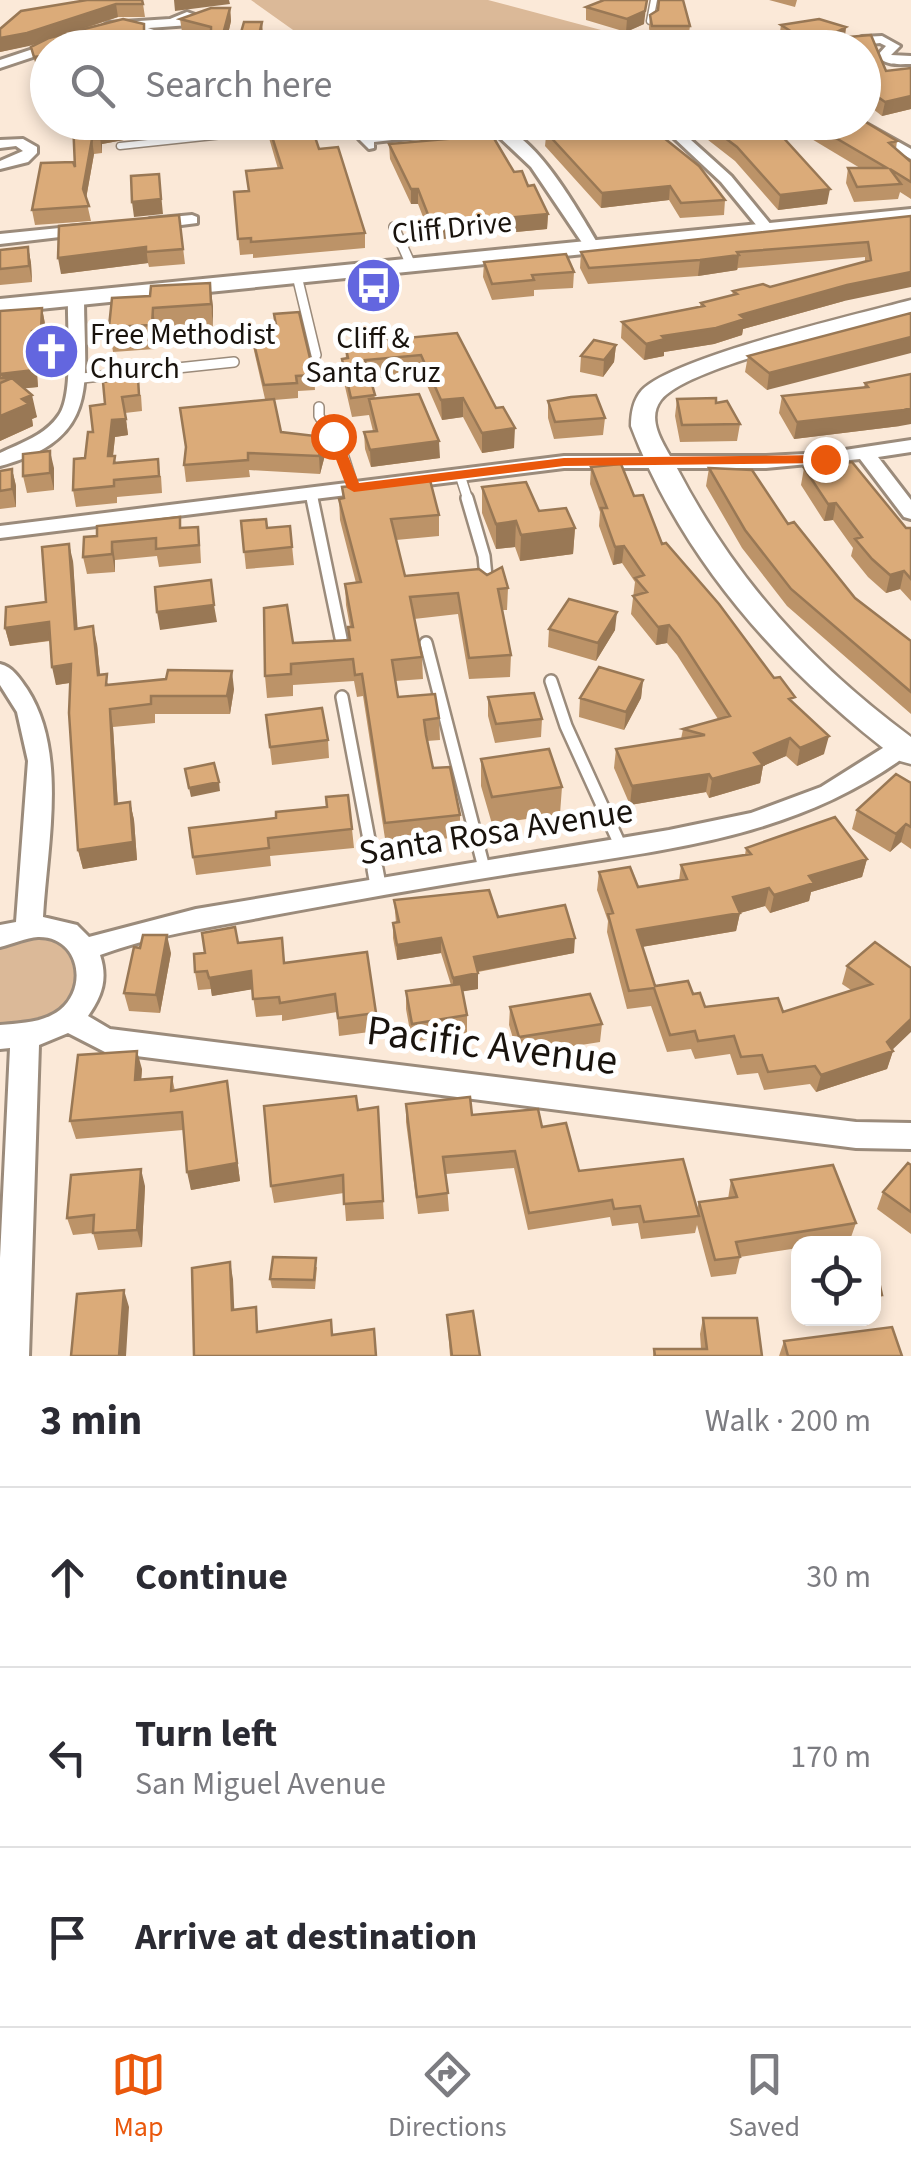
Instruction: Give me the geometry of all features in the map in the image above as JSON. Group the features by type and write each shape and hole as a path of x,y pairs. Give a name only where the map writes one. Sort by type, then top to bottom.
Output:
{"main road":[{"name":"Cliff Drive","path":"0,306 911,215"}],"street":[{"path":"102,30 123,24 174,21"},
{"path":"881,40 894,46 883,56 905,61"},
{"path":"0,64 30,54"},
{"path":"905,61 897,68 911,72"},
{"path":"881,138 911,155"},
{"path":"366,140 368,145"},
{"path":"513,140 561,196 592,247"},
{"path":"683,140 726,178 768,230"},
{"path":"0,144 18,142 32,150 28,156 0,165"},
{"path":"134,226 192,220"},
{"path":"0,238 115,228"},
{"path":"0,460 48,437 68,416 75,397 76,298"},
{"path":"907,750 801,661 739,594 683,512 642,426 651,395 672,378 704,365 911,307"},
{"path":"0,532 564,462 766,462 866,454 911,446"},
{"path":"866,454 911,512"},
{"path":"0,671 30,710 38,748 29,928"},
{"name":"Santa Rosa Avenue","path":"86,949 132,932 378,885 720,832 780,816 854,782 907,750"},
{"path":"0,936 29,928 56,930 86,949 93,963 92,988 68,1019 54,1028 12,1037 12,1356"},
{"name":"Pacific Avenue","path":"68,1019 105,1040 856,1135 911,1136"}],"lane":[{"path":"650,21 654,0"},
{"path":"123,24 142,30"},
{"path":"120,146 182,140"},
{"path":"394,227 411,265"},
{"path":"297,276 316,355"},
{"path":"74,379 234,362"},
{"path":"319,407 318,416 344,456 354,488"},
{"path":"460,474 484,556 487,586"},
{"path":"312,494 341,638"},
{"path":"426,642 484,868"},
{"path":"552,681 566,726 621,847"},
{"path":"342,697 378,885"}],"shaded area":[{"path":"251,0 488,0 601,30 293,30"},
{"path":"12,931 79,940 79,1009 0,1037 0,936"}],"building":[{"path":"87,0 142,0 143,4 116,4 0,38 0,29 21,11"},
{"path":"604,0 647,0 645,11 627,19 586,7"},
{"path":"659,0 683,0 690,26 652,26 650,15 658,10"},
{"path":"211,8 230,8 224,30 211,30 180,19"},
{"path":"123,19 144,24 144,30 80,30"},
{"path":"819,19 846,27 789,30 781,25"},
{"path":"244,22 262,22 260,30 242,30"},
{"path":"881,59 886,71 911,68 911,96 885,102 881,99"},
{"path":"881,131 897,141 889,143 911,162 911,182 890,169 901,184 857,187 848,168 887,168 839,140 881,140"},
{"path":"74,140 92,140 83,189 89,206 32,210 41,163 73,162 75,167"},
{"path":"273,140 316,140 319,149 338,147 365,233 251,242 251,238 238,239 234,192 249,191 246,171 282,168"},
{"path":"495,140 514,172 522,171 528,186 534,185 548,214 432,225 418,189 411,189 389,144"},
{"path":"553,140 666,140 699,166 725,200 681,203 670,186 602,193"},
{"path":"728,140 785,140 830,189 780,195"},
{"path":"159,174 161,199 132,202 131,176"},
{"path":"179,215 183,249 146,252 146,247 58,258 59,226"},
{"path":"911,216 911,272 847,285 740,315 745,319 716,328 662,336 665,339 646,344 622,322 704,306 701,303 737,294 733,291 763,284 770,287 871,260 868,242 589,268 581,252"},
{"path":"28,247 29,266 0,269 0,250"},
{"path":"566,254 574,272 532,275 534,280 492,284 484,262"},
{"path":"210,283 211,304 153,308 152,325 109,327 112,298 150,296 151,286"},
{"path":"42,308 41,330 32,331 34,370 1,374 6,378 0,378 0,311"},
{"path":"299,312 314,375 296,376 297,383 264,385 250,327 276,325 274,314"},
{"path":"911,313 911,337 769,373 748,356"},
{"path":"457,333 496,408 503,407 515,428 482,433 463,398 441,400 421,355 365,360 375,395 351,398 342,359 348,358 345,344"},
{"path":"594,340 616,345 604,360 581,356"},
{"path":"911,374 911,408 904,410 797,422 782,396 868,387 865,383"},
{"path":"12,378 32,395 22,399 29,404 0,416 0,383"},
{"path":"138,378 139,395 122,397 126,419 112,420 108,456 115,456 114,463 158,459 159,476 114,480 114,486 73,490 74,459 85,458 88,432 93,432 90,406 105,404 103,382"},
{"path":"419,394 439,441 370,450 364,432 377,431 369,399"},
{"path":"596,395 605,418 555,422 548,401"},
{"path":"716,398 716,403 727,401 740,424 682,425 677,399"},
{"path":"274,399 281,432 324,437 319,456 248,453 248,460 184,465 186,447 180,408"},
{"path":"50,451 50,473 23,476 23,454"},
{"path":"852,462 906,528 911,528 911,579 904,571 890,575 872,559 855,539 862,537 836,503 828,504 804,468"},
{"path":"621,464 634,496 643,495 662,544 666,543 719,604 774,678 780,677 795,697 789,699 829,736 800,748 790,738 754,753 763,765 712,779 709,774 632,786 616,749 705,735 683,729 730,716 679,637 669,625 658,627 633,596 647,592 635,578 644,575 624,546 615,547 601,508 607,508 591,467"},
{"path":"709,468 752,470 788,524 794,522 855,598 911,641 911,692 791,589 745,530"},
{"path":"12,469 12,489 0,491 0,471"},
{"path":"430,480 439,515 391,519 405,576 479,569 487,575 502,567 508,588 498,589 511,655 469,658 458,593 410,597 422,657 392,660 398,697 435,694 439,718 424,720 426,735 433,768 450,767 460,815 385,823 362,674 355,675 353,659 291,664 291,674 265,676 264,608 287,605 293,643 350,640 348,627 353,627 345,584 361,582 339,499 344,498 342,487"},
{"path":"526,482 539,511 566,508 575,528 521,535 516,521 496,524 482,487"},
{"path":"180,517 180,528 198,527 199,545 156,549 156,538 112,542 112,554 83,557 84,537 97,536 97,526"},
{"path":"266,519 267,528 290,526 292,547 244,552 241,521"},
{"path":"69,544 75,629 93,626 98,675 107,674 106,685 166,679 168,670 232,671 227,696 151,696 151,704 110,709 115,804 130,802 133,842 78,850 69,713 71,664 52,667 49,622 5,628 6,607 46,602 42,547"},
{"path":"211,580 214,605 157,612 155,587"},
{"path":"569,599 617,612 598,643 549,629"},
{"path":"599,667 643,680 626,712 580,698"},
{"path":"534,693 542,719 496,724 488,697"},
{"path":"322,708 328,740 270,747 266,715"},
{"path":"549,749 562,787 492,797 481,759"},
{"path":"214,763 219,782 189,788 185,769"},
{"path":"896,774 911,783 911,827 906,824 896,834 857,810"},
{"path":"348,795 352,829 268,838 269,848 193,857 189,828 276,818 276,812 327,807 326,797"},
{"path":"835,817 867,859 809,876 814,883 774,895 769,888 733,897 740,913 637,930 655,986 688,981 693,994 700,993 705,1007 778,998 783,1012 872,984 847,966 875,942 911,968 911,1019 887,1042 893,1051 821,1075 815,1066 768,1072 762,1055 741,1057 734,1036 698,1041 695,1031 670,1035 654,988 629,991 608,914 613,913 599,872 630,867 638,887 687,879 681,865 751,854 746,848"},
{"path":"489,890 498,917 565,905 575,938 474,957 478,973 453,978 441,938 397,945 393,923 399,922 394,900"},
{"path":"235,927 238,943 282,938 284,963 367,952 376,1013 338,1018 335,994 280,1003 279,997 253,999 251,971 209,978 207,971 195,972 194,954 205,953 202,933"},
{"path":"143,935 167,935 156,995 124,993 134,947 140,948"},
{"path":"461,984 467,1015 412,1024 406,991"},
{"path":"590,994 602,1024 519,1037 510,1007"},
{"path":"137,1051 135,1080 172,1077 171,1091 227,1081 237,1163 187,1172 182,1112 70,1121 78,1055"},
{"path":"356,1096 358,1110 378,1107 383,1201 344,1204 343,1175 271,1186 264,1106"},
{"path":"470,1097 472,1115 538,1109 542,1127 566,1123 579,1171 683,1159 699,1216 644,1222 640,1206 614,1209 612,1200 529,1213 515,1151 443,1157 448,1193 417,1197 406,1104"},
{"path":"908,1163 911,1165 911,1212 883,1192"},
{"path":"833,1165 856,1223 736,1242 740,1257 715,1260 699,1202 737,1197 731,1180"},
{"path":"141,1169 137,1230 93,1233 94,1215 67,1218 71,1175"},
{"path":"273,1257 316,1258 314,1280 270,1279"},
{"path":"230,1262 232,1310 256,1307 257,1332 331,1320 332,1335 374,1329 376,1356 194,1356 192,1268"},
{"path":"124,1290 119,1356 71,1356 77,1294"},
{"path":"473,1311 480,1356 452,1356 447,1315"},
{"path":"703,1318 757,1318 762,1356 655,1356 654,1349 707,1349"},
{"path":"892,1327 902,1356 788,1356 784,1341"}],"place":[{"name":"Cliff & Santa Cruz","path":"373,286"},
{"name":"Free Methodist Church","path":"51,351"}],"route":[{"path":"333,436 354,488 564,462 825,459"}]}
